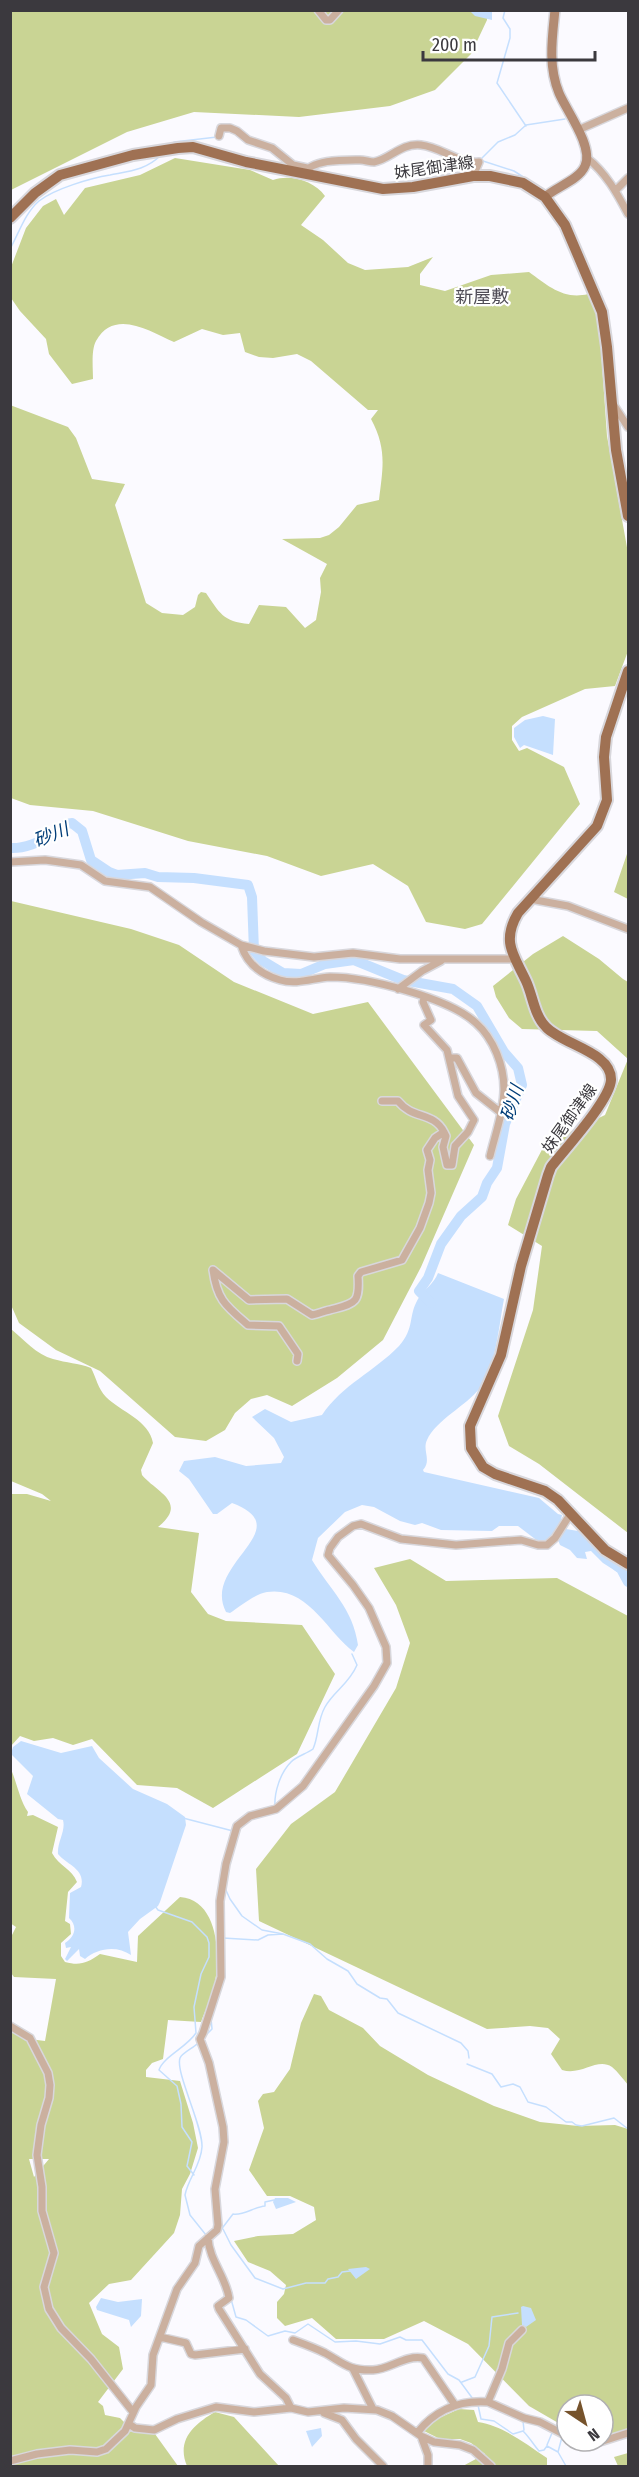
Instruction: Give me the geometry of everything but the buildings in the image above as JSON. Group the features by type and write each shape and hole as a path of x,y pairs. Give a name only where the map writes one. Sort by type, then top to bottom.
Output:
{"main road":[{"name":"妹尾御津線","path":"10,218 35,193 60,175 163,149 193,147 246,162 305,171 383,189 413,187 473,176 512,179 523,183 545,197 565,225 602,312 608,347 616,450 628,516"},
{"name":"妹尾御津線","path":"628,676 606,737 604,757 607,800 604,812 597,826 518,913 510,929 513,959 526,981 544,1025 563,1039 602,1059 607,1066 611,1082 600,1103 551,1167 521,1266 501,1355 473,1415 469,1436 476,1458 483,1467 495,1474 545,1491 571,1513 605,1550 628,1564"}],"street":[{"path":"318,10 326,20 330,20 339,10"},
{"path":"545,197 578,175 585,168 587,158 578,130 559,94 553,73 551,55 555,10"},
{"path":"578,130 628,108"},
{"path":"219,136 221,128 231,128 248,140 272,148 293,165 305,171 323,163 377,161 400,148 423,145 462,159 479,162 473,176"},
{"path":"587,158 598,167 616,190 628,214"},
{"path":"616,190 628,178"},
{"path":"611,402 628,426"},
{"path":"10,862 45,860 81,865 105,881 150,887 245,946 259,950 299,957 353,953 400,959 513,959"},
{"path":"530,899 568,906 628,929"},
{"path":"245,946 245,956 265,975 292,982 329,977 400,987 462,1012 478,1024 499,1057 503,1073 504,1091 490,1156"},
{"path":"400,987 442,960"},
{"path":"382,1101 398,1101 405,1110 440,1123 446,1136 443,1147 447,1165 453,1162 455,1146 468,1132 474,1120 458,1096 447,1050 424,1025 431,1020 423,1002 424,998"},
{"path":"449,1058 457,1058 476,1093 500,1112"},
{"path":"297,1361 298,1354 279,1326 248,1325 224,1303 217,1292 213,1270 249,1300 287,1299 312,1315 352,1304 359,1293 358,1276 362,1272 396,1263 405,1257 429,1203 431,1192 428,1150 435,1138 444,1132"},
{"path":"10,2461 59,2452 97,2452 106,2449 125,2431 133,2412 151,2385 153,2355 177,2289 195,2263 199,2246 218,2225 215,2189 224,2142 223,2127 200,2039 204,2033 221,1977 219,1921 222,1883 237,1826 250,1816 275,1809 310,1778 374,1686 387,1663 386,1647 369,1608 354,1585 328,1555 330,1548 338,1537 353,1526 361,1524 401,1539 476,1545 510,1539 547,1545 555,1538 571,1513"},
{"path":"10,2026 30,2038 48,2073 50,2085 37,2155 42,2187 42,2211 54,2253 44,2287 49,2309 61,2328 91,2359 133,2412"},
{"path":"208,2238 211,2254 228,2290 229,2298 218,2306 219,2309 260,2374 286,2398 291,2408"},
{"path":"488,2402 502,2369 509,2343 522,2330"},
{"path":"160,2337 186,2343 195,2355 245,2349"},
{"path":"293,2340 316,2349 353,2369 377,2369 409,2358 423,2358 455,2405"},
{"path":"353,2369 373,2409"},
{"path":"419,2434 432,2417 455,2405 474,2401 488,2402 555,2430"},
{"path":"129,2424 154,2430 177,2419 216,2407 254,2412 291,2408 321,2412 342,2420 356,2439 383,2466"},
{"path":"321,2412 344,2408 373,2409 392,2415 419,2434 442,2444 467,2447 491,2466"},
{"path":"419,2434 428,2455 428,2466"}],"green space":[{"path":"11,11 487,11 487,20 471,54 435,90 390,106 299,117 194,112 127,132 11,190"},
{"path":"175,158 250,170 273,180 294,178 315,186 325,196 301,225 323,240 348,263 365,270 408,267 433,257 420,274 420,285 445,291 491,275 529,272 550,287 564,293 588,294 599,321 607,436 628,553 628,651 615,686 585,689 522,717 512,726 512,740 519,751 527,748 564,767 580,804 482,924 465,929 426,922 408,886 373,864 321,876 267,856 188,841 93,811 30,805 11,798 10,405 68,427 76,438 92,479 125,484 115,505 146,603 162,613 183,615 195,607 201,592 206,593 218,611 233,621 249,624 259,605 286,607 305,628 316,620 321,592 320,578 327,564 282,539 320,538 329,535 339,527 357,505 379,500 382,449 371,419 378,410 368,410 311,361 297,354 273,358 259,357 245,352 240,333 223,335 202,329 174,342 144,328 122,324 104,331 96,341 93,354 93,379 72,384 49,354 46,339 11,298 11,267 26,228 43,206 56,199 64,215 85,188 140,175"},
{"path":"628,851 628,899 614,892"},
{"path":"11,901 131,929 179,945 234,982 313,1014 368,1002 474,1145 421,1267 383,1340 337,1378 292,1406 267,1395 251,1399 235,1413 225,1430 206,1441 175,1437 100,1371 56,1350 19,1323 11,1305"},
{"path":"563,936 599,959 628,982 628,1059 597,1031 522,1029 509,1018 496,997 493,986 533,954"},
{"path":"628,1059 628,1533 539,1464 509,1446 498,1416 533,1310 542,1246 508,1225 516,1199 545,1144 605,1115"},
{"path":"11,1329 47,1357 91,1368 103,1394 146,1428 153,1443 141,1470 142,1475 167,1498 171,1511 158,1527 199,1533 191,1592 208,1614 226,1621 302,1625 335,1674 297,1754 213,1808 177,1788 137,1785 92,1739 73,1745 53,1738 34,1741 20,1736 11,1746 11,1494 27,1494 51,1501 42,1494 11,1481"},
{"path":"410,1559 446,1581 557,1578 628,1616 628,2085 612,2067 606,2065 595,2065 576,2071 562,2070 551,2054 560,2039 548,2028 530,2026 487,2029 259,1921 256,1869 291,1824 335,1792 396,1688 410,1643 396,1605 374,1568"},
{"path":"10,1767 22,1802 28,1812 27,1816 33,1815 58,1827 52,1853 77,1882 68,1892 65,1921 70,1924 71,1934 61,1943 61,1956 65,1962 83,1963 100,1954 137,1962 138,1936 180,1897 193,1900 203,1908 210,1919 217,1946 216,1975 213,1991 201,2022 168,2020 163,2059 152,2063 146,2070 146,2077 180,2081 193,2123 198,2148 190,2174 182,2189 180,2215 174,2233 131,2280 109,2284 89,2303 102,2334 119,2347 123,2369 98,2402 103,2406 105,2415 120,2418 133,2431 155,2434 178,2466 11,2466 11,2029 29,2039 45,2041 56,1979 14,1977 11,1973 11,1937 16,1927 10,1923","holes":["29,2159 49,2159 34,2177"]},
{"path":"314,1994 321,1996 329,2010 363,2028 380,2046 428,2075 494,2106 540,2122 578,2126 615,2125 628,2129 628,2431 615,2435 615,2393 555,2393 555,2421 529,2406 468,2344 424,2321 384,2339 336,2339 312,2318 285,2326 277,2318 277,2302 284,2294 286,2285 270,2271 248,2262 234,2241 258,2236 293,2234 316,2220 314,2207 290,2196 267,2196 249,2170 264,2128 258,2101 263,2094 274,2092 290,2069 301,2023"},
{"path":"459,2409 474,2410 478,2422 506,2431 547,2458 547,2466 463,2466 485,2454 471,2443 460,2439 440,2439 424,2431 428,2423"},
{"path":"215,2412 234,2417 279,2466 187,2466 184,2457 185,2441 200,2422"},
{"path":"628,2453 628,2466 618,2466 614,2457"}],"water":[{"path":"470,11 492,11 492,20 475,16"},
{"path":"543,716 555,719 553,755 524,745 520,748 514,737 514,728 525,720"},
{"path":"438,1273 504,1299 490,1369 474,1395 431,1433 426,1444 427,1463 424,1472 539,1498 562,1515 560,1525 566,1529 578,1531 600,1551 625,1568 628,1579 603,1563 591,1551 585,1552 587,1559 577,1558 570,1550 560,1545 558,1540 561,1535 556,1532 547,1541 539,1542 518,1526 499,1526 492,1531 441,1530 422,1523 415,1525 400,1521 374,1507 362,1505 345,1512 318,1538 312,1560 351,1620 358,1645 354,1652 316,1612 294,1596 281,1592 262,1593 230,1613 226,1612 222,1595 226,1578 254,1536 257,1524 251,1513 232,1503 217,1514 213,1514 189,1479 179,1471 184,1461 215,1457 246,1466 281,1463 284,1457 274,1438 252,1417 265,1409 291,1422 322,1415 339,1395 390,1355 404,1340 418,1299"},
{"path":"21,1741 61,1753 92,1746 99,1758 133,1789 167,1804 185,1817 186,1825 160,1902 128,1932 131,1955 120,1950 107,1949 95,1952 85,1959 80,1956 79,1949 67,1961 65,1959 71,1947 66,1948 65,1943 74,1931 74,1924 69,1918 70,1893 81,1887 81,1876 58,1854 63,1820 58,1819 27,1794 33,1776 11,1754 13,1747"},
{"path":"275,2198 288,2198 296,2202 276,2209 273,2202"},
{"path":"366,2267 370,2269 356,2279 348,2269"},
{"path":"101,2298 118,2302 142,2299 141,2316 131,2327 129,2320 97,2310 96,2307"},
{"path":"521,2307 531,2308 536,2320 526,2327 522,2325"},
{"path":"321,2428 322,2436 312,2447 306,2431"}],"waterway":[{"path":"505,10 503,18 510,29 510,38 497,83 526,126"},
{"path":"482,158 498,142 515,135 526,125 565,119"},
{"path":"174,142 217,137"},
{"path":"376,158 398,147"},
{"path":"10,249 30,211 39,201 63,188 83,181 137,169 150,164 161,155"},
{"path":"480,160 514,171 528,180"},
{"name":"砂川","path":"10,848 37,842 52,835 64,825 72,823 82,831 91,860 117,875 145,873 158,877 194,878 248,885 252,897 254,951 263,961 283,973 301,974 325,964 354,960 403,980 453,989 477,1006 504,1052 518,1068 522,1085 505,1124 497,1168 487,1183 482,1197 461,1216 441,1244 428,1278 419,1291 431,1303"},
{"name":"砂川","path":"617,1566 628,1582"},
{"path":"275,1807 281,1777 293,1760 313,1749 325,1707 354,1672 357,1665 352,1654"},
{"path":"183,1818 233,1831"},
{"path":"225,1888 242,1916 262,1930 283,1934"},
{"path":"155,1906 158,1910 192,1922 207,1937 209,1943 209,1957 201,1974 194,2007 196,2033 165,2061 159,2070 177,2086 182,2127 192,2142 187,2166 194,2175"},
{"path":"223,1938 258,1940 268,1935 283,1934 310,1944 327,1959 348,1971 357,1984 380,1998 387,1999 398,2013 461,2043 468,2051 469,2058"},
{"path":"224,1952 224,1977"},
{"path":"214,2008 221,1987"},
{"path":"206,2035 212,2029 211,2018"},
{"path":"197,2044 180,2058 181,2075 198,2126 202,2147 185,2195 190,2215 206,2235"},
{"path":"467,2064 492,2074 501,2087 513,2084 520,2087 528,2102 546,2107 566,2122 582,2126 614,2118 628,2129"},
{"path":"220,2231 233,2214 241,2214 265,2206 265,2202 274,2200"},
{"path":"223,2229 231,2245 255,2278 283,2289 306,2283 325,2283 328,2279 338,2277 342,2272 350,2271"},
{"path":"231,2299 236,2317 246,2320 268,2336 285,2331 295,2333 308,2324 335,2342 356,2341 380,2344 400,2337 406,2340 422,2340 448,2374 459,2380 473,2399"},
{"path":"462,2382 475,2377 489,2346 492,2317 518,2313"},
{"path":"478,2405 481,2419 494,2421 513,2434 523,2431 539,2451 544,2450 547,2446 558,2452 566,2466"},
{"path":"523,2421 524,2430"},
{"path":"547,2445 552,2433"}],"district":[{"name":"新屋敷","path":"482,297"}]}
